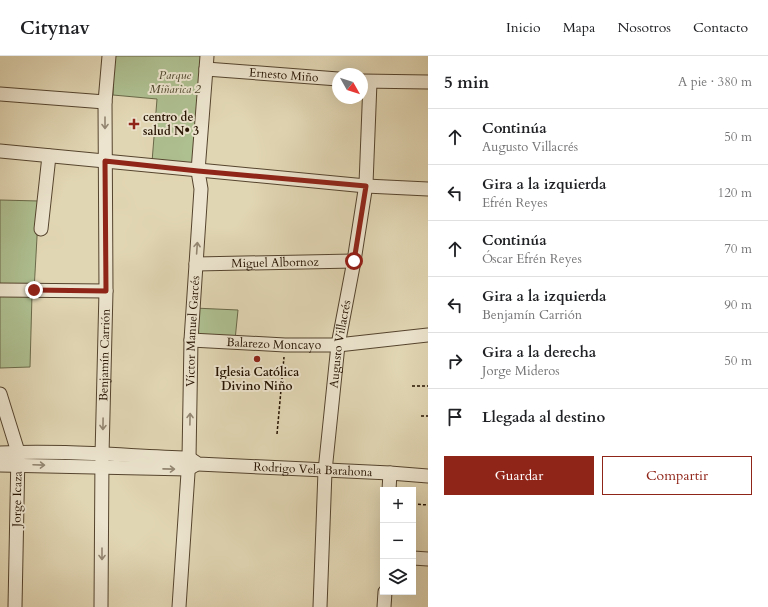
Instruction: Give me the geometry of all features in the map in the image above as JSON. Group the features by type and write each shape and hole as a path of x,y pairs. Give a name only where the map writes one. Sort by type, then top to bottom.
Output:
{"street":[{"name":"Benjamín Carrión","path":"101,607 102,461 106,291 105,102 109,56"},
{"name":"Ernesto Miño","path":"206,62 332,78"},
{"name":"Víctor Manuel Garcés","path":"179,607 192,464 191,340 201,189 198,171 206,62"},
{"path":"368,81 428,82"},
{"path":"0,94 105,102"},
{"name":"Augusto Villacrés","path":"320,607 325,471 338,345 366,186 366,104"},
{"path":"0,151 366,186 428,189"},
{"path":"41,229 49,156"},
{"name":"Miguel Albornoz","path":"196,264 354,261"},
{"path":"0,290 106,291"},
{"name":"Balarezo Moncayo","path":"191,340 285,345 338,345 428,334"},
{"name":"Jorge Icaza","path":"0,394 18,458 15,607"},
{"name":"Rodrigo Vela Barahona","path":"0,453 18,458 192,464 428,476"},
{"name":"Rodrigo Vela Barahona","path":"0,465 18,458"},
{"path":"389,487 390,473"},
{"path":"416,558 428,559"},
{"path":"384,595 384,607"}],"path":[{"path":"277,434 285,345"},
{"path":"412,386 428,386"},
{"path":"421,416 428,416"},
{"path":"416,504 428,505"}],"green space":[{"name":"Parque Miñarica 2","path":"114,56 202,56 196,164 152,162 157,99 113,95"},
{"path":"0,200 39,201 34,291 0,289"},
{"path":"0,295 32,295 30,367 0,368"},
{"path":"194,308 238,310 235,340 191,339"}],"place":[{"name":"centro de salud N• 3","path":"134,124"},
{"name":"Iglesia Católica Divino Niño","path":"257,359"}],"route":[{"path":"34,290 106,291 105,161 366,186 354,261"}]}
